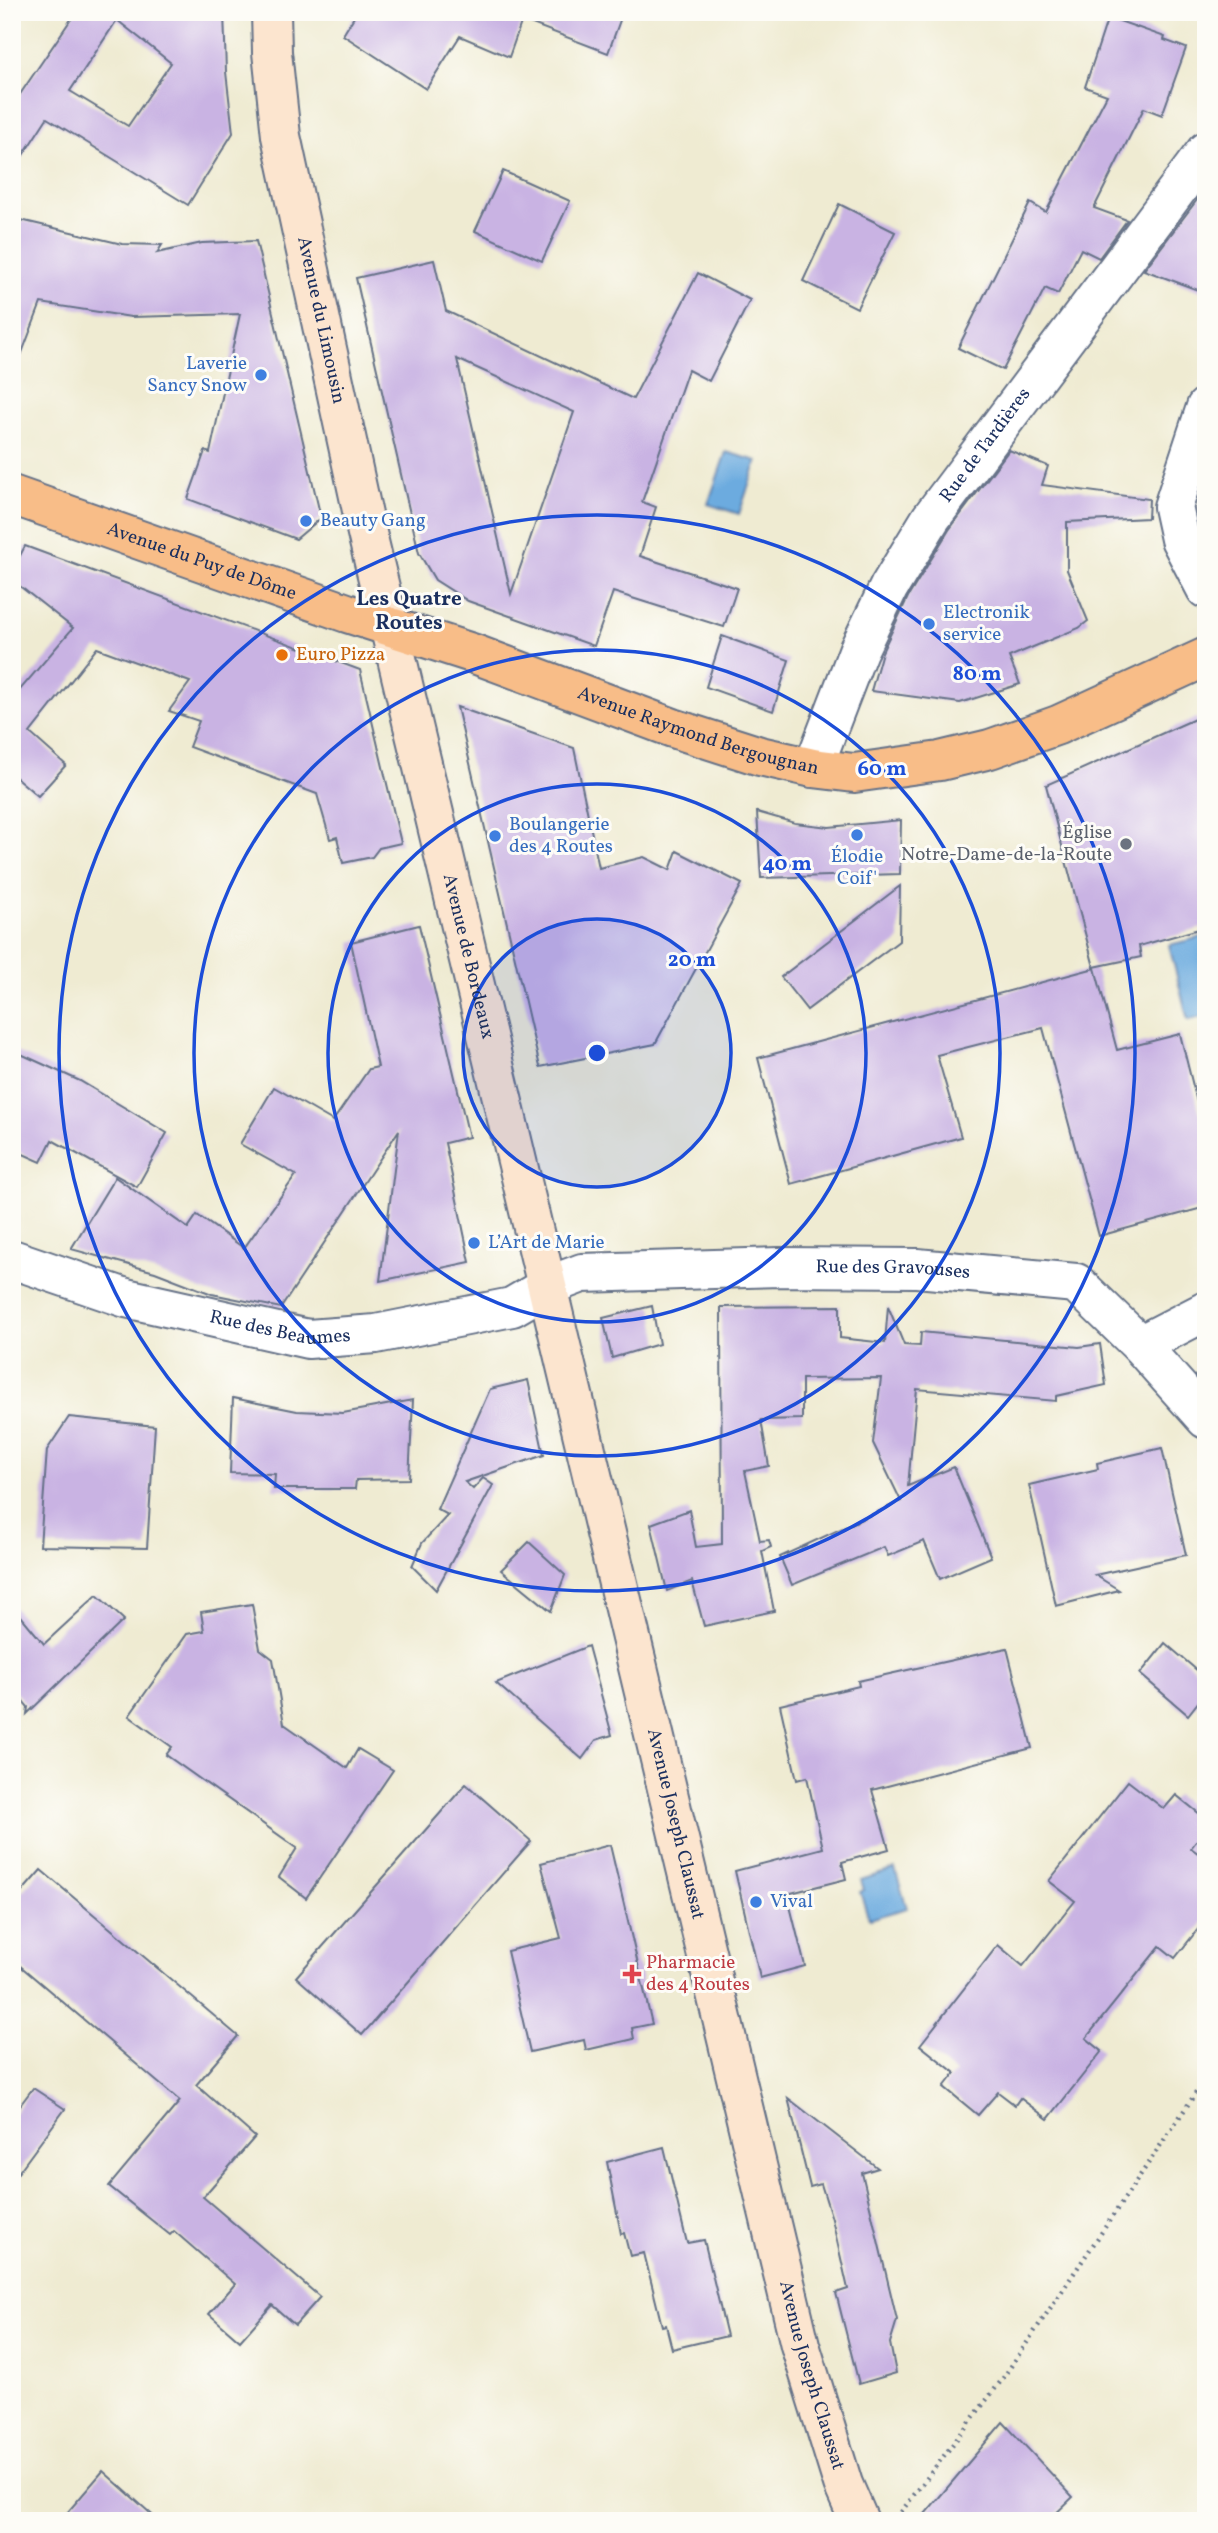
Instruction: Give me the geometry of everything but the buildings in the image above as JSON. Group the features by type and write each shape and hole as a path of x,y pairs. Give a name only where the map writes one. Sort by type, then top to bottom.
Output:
{"main road":[{"name":"Avenue du Limousin","path":"271,12 272,52 281,136 366,529 391,627"},
{"name":"Avenue du Puy de Dôme","path":"12,495 391,627"},
{"name":"Avenue Raymond Bergougnan","path":"391,627 760,756 813,768 854,773 940,761 990,749 1058,725 1206,657"},
{"name":"Avenue de Bordeaux","path":"391,627 548,1286"},
{"name":"Avenue Joseph Claussat","path":"548,1286 800,2345 839,2472 859,2521"}],"street":[{"name":"Rue de Tardières","path":"813,768 863,640 889,587 931,518 1206,151"},
{"path":"1206,407 1173,507 1180,539 1206,589"},
{"name":"Rue des Beaumes","path":"12,1259 126,1298 308,1339 376,1334 512,1307 548,1286"},
{"name":"Rue des Gravouses","path":"548,1286 582,1273 780,1267 917,1268 1076,1283 1140,1345 1206,1419"},
{"path":"1140,1345 1206,1311"}],"path":[{"path":"894,2521 1001,2381 1206,2078"}],"water":[{"path":"726,452 757,461 739,514 708,504"},
{"path":"1206,936 1206,1016 1188,1020 1169,945"},
{"path":"895,1869 907,1908 869,1919 860,1892 864,1890 861,1880"}],"place":[{"name":"Laverie Sancy Snow","path":"261,375"},
{"name":"Beauty Gang","path":"306,521"},
{"name":"Electronik service","path":"929,624"},
{"name":"Euro Pizza","path":"282,655"},
{"name":"Élodie Coif'","path":"857,835"},
{"name":"Boulangerie des 4 Routes","path":"495,836"},
{"name":"Église Notre-Dame-de-la-Route","path":"1126,844"},
{"name":"L’Art de Marie","path":"474,1243"},
{"name":"Vival","path":"756,1902"},
{"name":"Pharmacie des 4 Routes","path":"632,1974"}],"district":[{"name":"Les Quatre Routes","path":"409,611"}]}
